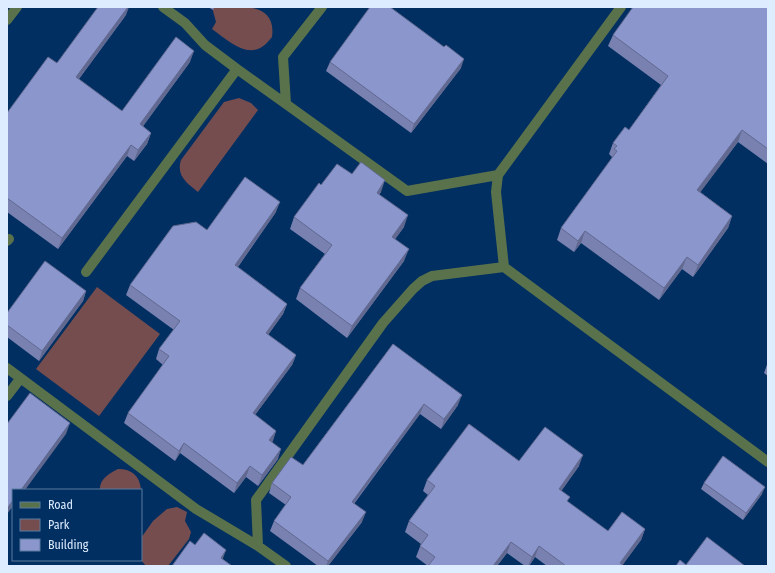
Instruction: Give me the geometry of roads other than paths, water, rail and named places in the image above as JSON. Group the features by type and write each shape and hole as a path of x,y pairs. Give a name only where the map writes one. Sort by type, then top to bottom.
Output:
{"lane":[{"path":"7,20 17,7"},
{"path":"163,7 185,23 205,44 237,69 407,190 498,175"},
{"path":"286,104 283,56 322,7"},
{"path":"504,267 496,192 498,175 621,7"},
{"path":"86,272 237,69"},
{"path":"258,546 256,500 383,323 422,281 432,276 450,272 504,267 768,462"},
{"path":"7,368 196,509 258,546 286,566"},
{"path":"7,396 20,379"}]}
